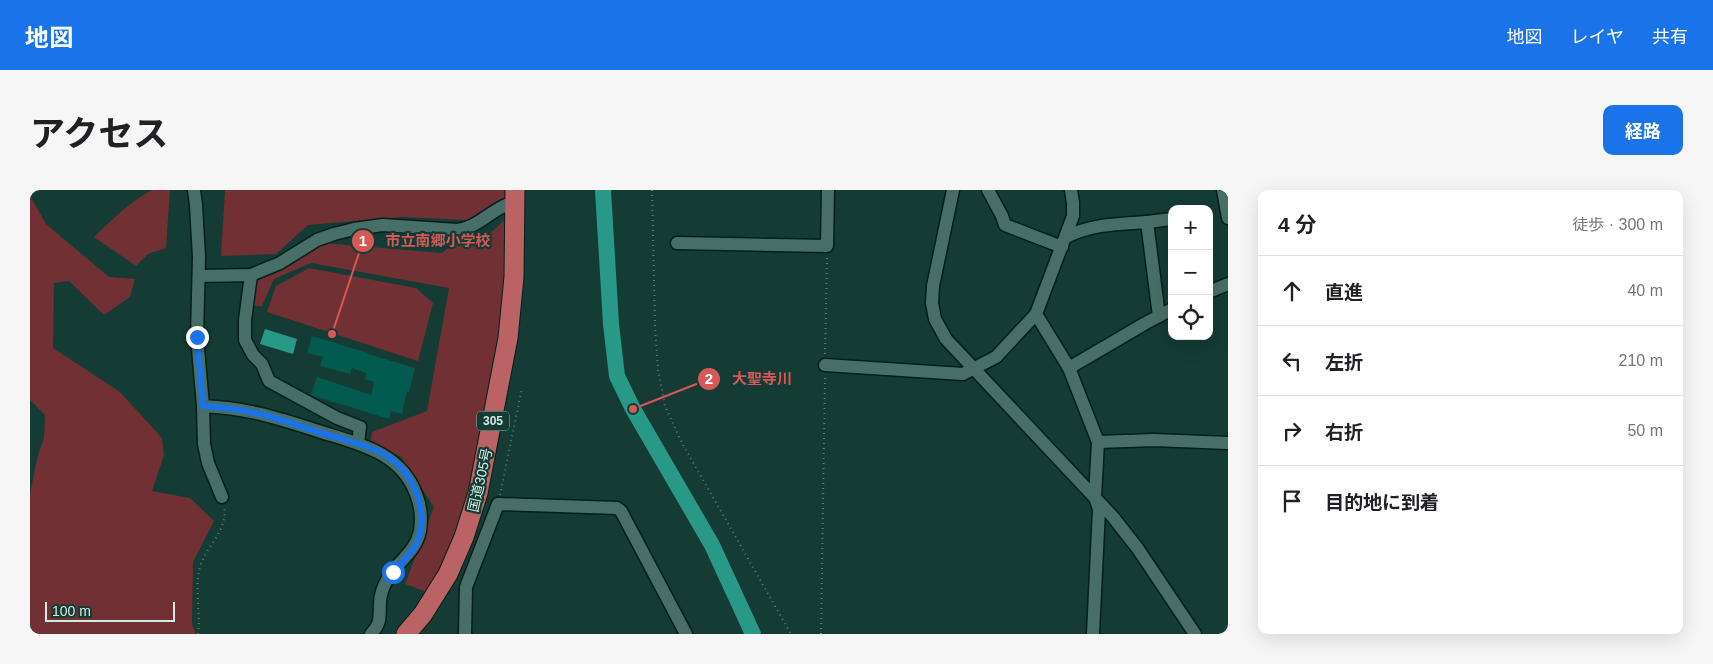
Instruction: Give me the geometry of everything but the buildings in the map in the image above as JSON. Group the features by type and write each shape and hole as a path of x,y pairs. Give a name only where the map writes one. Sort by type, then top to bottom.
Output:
{"highway":[{"name":"国道305号","path":"406,634 424,614 448,574 464,537 478,493 508,338 514,277 515,198"}],"street":[{"path":"194,190 199,276 197,337 204,444 208,463 222,497"},
{"path":"677,243 827,246 828,190"},
{"path":"952,190 933,286 932,303 935,319 946,339 973,369 1096,497 1138,549 1195,634"},
{"path":"988,190 1005,225 1064,242"},
{"path":"825,365 963,374 996,356 1036,314 1072,216 1071,190"},
{"path":"1223,190 1228,218"},
{"path":"199,276 251,275 280,263 317,240 334,234 383,225 465,230 515,198"},
{"path":"1064,242 1081,229 1168,219"},
{"path":"1147,222 1158,316"},
{"path":"251,275 245,320 245,340 253,355 262,364 269,381 337,418 360,427 358,444"},
{"path":"1213,290 1228,284"},
{"path":"1069,368 1168,312"},
{"path":"1036,314 1058,347 1069,368 1098,442 1096,497 1099,508 1093,634"},
{"path":"203,406 255,412 358,444 381,453 399,466 414,487 421,506 420,532 409,555 389,576 380,601 380,619 370,634"},
{"path":"1098,442 1154,440 1228,443"},
{"path":"465,634 466,587 498,504 617,508 621,511 686,634"}],"path":[{"path":"652,190 654,327 664,406 682,443 791,634"},
{"path":"821,634 827,246"},
{"path":"498,504 522,388"},
{"path":"198,634 200,568 204,555 225,520 226,516 222,497"}],"shaded area":[{"path":"152,190 170,190 166,248 148,254 136,266 94,237 129,205"},
{"path":"225,190 509,190 509,196 467,220 402,217 308,225 276,254 221,256"},
{"path":"30,196 46,224 109,277 135,279 130,297 104,315 69,281 54,283 53,348 120,392 162,438 164,455 152,491 190,498 214,521 193,562 192,624 196,634 30,634 30,494 37,459 44,437 45,415 30,400"},
{"path":"509,216 513,246 475,490 430,593 405,584 434,507 401,457 371,441 372,432 427,411 449,288 311,263 274,279 262,306 254,306 257,279 323,243 442,253 458,240 488,235"},
{"path":"309,268 416,288 433,303 418,361 267,312 276,286"},
{"path":"265,329 297,339 293,354 260,344"}],"waterway":[{"path":"603,190 611,324 617,376 633,409 712,545 753,634"}],"place":[{"name":"市立南郷小学校","path":"332,334"},
{"name":"大聖寺川","path":"633,409"}],"route":[{"path":"197,337 203,406 234,408 255,412 358,444 381,453 392,460 405,473 414,487 421,506 421,524 416,543 409,555 393,572"}]}
